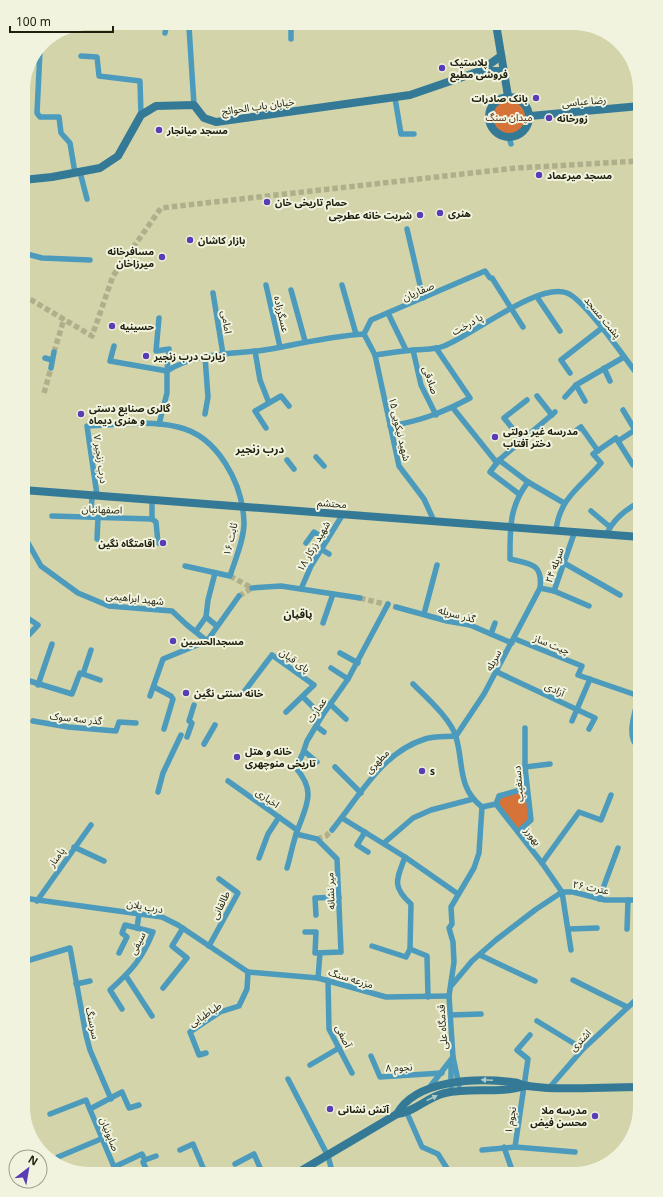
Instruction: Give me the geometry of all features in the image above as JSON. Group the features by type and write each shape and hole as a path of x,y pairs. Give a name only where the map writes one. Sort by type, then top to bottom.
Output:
{"main road":[{"path":"497,30 508,96"},
{"path":"480,71 501,56"},
{"path":"480,71 503,70"},
{"name":"خیابان باب الحوائج","path":"194,105 204,118 216,122 330,105 395,98 410,95 480,71"},
{"path":"508,96 514,97 525,103 530,116 526,129 522,134 510,141 491,127 489,114 495,102 508,96"},
{"path":"30,179 100,168 118,156 142,115 156,106 194,105"},
{"name":"رضا عباسی","path":"530,116 633,107"},
{"name":"محتشم","path":"30,490 556,530 608,530 633,535"},
{"path":"397,1114 402,1105 428,1089 454,1082 471,1080 514,1082 525,1086 549,1088 633,1087"},
{"path":"308,1167 397,1114 407,1113 431,1099 456,1091 513,1090 525,1086"}],"street":[{"path":"189,30 194,105"},
{"path":"290,30 291,39"},
{"path":"81,56 97,57 99,76 140,81 142,115"},
{"path":"37,62 37,113 40,117 59,118 61,134 70,143 87,199"},
{"path":"395,98 401,134 414,134"},
{"path":"407,229 423,298"},
{"path":"30,255 42,258 90,260"},
{"name":"صفاریان","path":"364,334 371,320 485,271 490,278 492,278 510,308"},
{"name":"عسگرزاده","path":"266,285 280,347"},
{"path":"342,285 356,334"},
{"path":"291,290 306,342"},
{"name":"پا درخت","path":"375,355 406,350 443,347 469,334 510,308 549,293 562,292"},
{"name":"پشت مسجد","path":"562,292 574,297 602,328 633,369"},
{"name":"امامی","path":"213,293 223,354"},
{"path":"537,297 560,331"},
{"path":"510,308 523,327"},
{"path":"388,313 406,350"},
{"path":"158,424 167,393 169,349 156,351 159,318"},
{"path":"570,373 561,360 602,328"},
{"path":"114,346 110,361 167,371 175,366 205,357 255,351 356,334 364,334"},
{"name":"شهید نیکویی ۱۵","path":"364,334 375,355 399,466 424,499 434,521"},
{"path":"390,426 421,420 436,415 453,408 470,398 452,374 436,348"},
{"name":"صادقی","path":"413,350 421,385 436,415"},
{"path":"255,351 260,380 269,403"},
{"path":"51,368 54,352"},
{"path":"205,357 208,390 205,414"},
{"path":"565,397 576,385 624,357"},
{"path":"45,358 52,360"},
{"path":"604,368 610,381"},
{"path":"576,385 585,401"},
{"path":"266,428 255,411 281,396 289,406"},
{"path":"519,494 490,472 498,462 554,413 537,396"},
{"path":"522,440 504,418 527,400"},
{"path":"453,408 498,462 564,503"},
{"path":"623,410 633,427"},
{"name":"ثابت ۱۶","path":"87,426 158,424 179,427 192,432 210,443 230,474 239,493 244,524 230,576 215,573"},
{"name":"درب زنجیر ۷","path":"87,426 94,495 91,517"},
{"path":"577,430 581,427 598,451"},
{"path":"618,441 633,431"},
{"path":"556,530 558,517 564,503 581,482 588,479 601,463 593,454 616,438 633,465"},
{"path":"316,457 324,466"},
{"path":"287,460 294,469"},
{"path":"528,482 519,494 513,511 510,526 510,559 531,564 536,567 541,576 540,588"},
{"path":"152,499 152,519 156,522 158,543"},
{"path":"590,511 608,530 621,515 633,507"},
{"name":"شهید زرکار ۱۸","path":"301,589 308,571 343,514"},
{"name":"اصفهانیان","path":"52,516 152,519"},
{"path":"97,539 98,518"},
{"name":"سرپله ۲۴","path":"540,588 554,591 575,531"},
{"path":"306,543 314,532 327,540"},
{"name":"شهید ابراهیمی","path":"30,546 41,566 78,593 109,606 172,611 186,625 208,641"},
{"path":"321,549 329,554"},
{"path":"564,563 620,595"},
{"path":"424,614 437,565"},
{"path":"185,566 215,573 208,600 206,617 196,631"},
{"path":"252,588 281,586 360,598"},
{"name":"سرپله","path":"456,736 497,672 540,588"},
{"path":"554,591 589,606"},
{"path":"322,623 333,594"},
{"path":"150,696 163,659 208,641 238,596"},
{"name":"عمارت","path":"297,832 308,801 305,781 296,768 307,741 358,663 388,604"},
{"name":"گذر سرپله","path":"396,607 447,621 470,625 513,641"},
{"path":"470,625 472,616"},
{"path":"206,617 217,626"},
{"path":"30,620 38,625 30,634"},
{"path":"491,634 495,623"},
{"name":"چیت ساز","path":"513,641 582,666 578,675 590,679"},
{"path":"38,685 52,644"},
{"path":"83,674 91,650"},
{"path":"340,653 358,663"},
{"name":"پای قپان","path":"244,692 272,655 314,685 286,712"},
{"path":"331,668 348,679"},
{"name":"آزادی","path":"497,672 594,718 589,729"},
{"path":"30,682 72,694 80,673 100,680"},
{"path":"572,721 590,679 633,694"},
{"path":"413,684 446,721 456,736 464,784 473,799 482,807 496,804 499,796 527,788"},
{"path":"154,687 171,696 173,699 164,730"},
{"path":"302,696 322,716"},
{"path":"330,704 346,718"},
{"path":"158,792 163,773 192,723 189,721 194,705"},
{"name":"گذر سه سوک","path":"33,721 68,727 116,731 119,722 136,723"},
{"path":"633,721 631,729 633,736"},
{"path":"204,744 215,725"},
{"path":"316,726 324,732"},
{"name":"دستغیب","path":"518,832 531,820 525,767 525,728"},
{"name":"مطهری","path":"332,830 383,766 409,745 426,739 456,736"},
{"path":"304,751 317,762"},
{"path":"525,767 550,764"},
{"path":"335,767 361,793"},
{"name":"اخباری","path":"228,781 279,817 297,832"},
{"path":"542,863 579,812 602,820 611,795"},
{"path":"384,843 413,818 431,810 473,799"},
{"name":"بهورز","path":"496,804 542,863 562,892"},
{"name":"قدمگاه علی","path":"456,1091 454,1082 449,996 454,962 453,942 449,928 452,924 451,907 471,874 476,861 480,841 482,807"},
{"path":"259,858 268,834 279,817"},
{"path":"342,818 384,843 458,894"},
{"name":"پامنار","path":"37,901 90,825"},
{"path":"287,868 297,832"},
{"name":"میر نشانه","path":"297,832 317,839 337,859 341,952 318,953"},
{"path":"365,832 357,845 368,852"},
{"path":"74,847 104,861"},
{"path":"599,899 618,848"},
{"path":"372,946 406,956 410,949 411,904 399,894 397,879 405,857"},
{"name":"طالقانی","path":"209,946 238,893 219,879"},
{"path":"451,986 480,955 524,918 562,892 569,929 571,950"},
{"name":"عترت ۲۶","path":"562,892 573,892 599,899 633,900"},
{"path":"316,915 315,898 339,897"},
{"name":"درب یلان","path":"30,900 162,918 183,928 248,972"},
{"path":"627,929 628,900"},
{"name":"سیفی","path":"137,928 139,914"},
{"name":"سیفی","path":"119,953 127,937 122,933 125,924 153,932 146,950 136,965 110,990 122,1010"},
{"path":"163,988 187,958 172,946 183,928"},
{"path":"569,929 597,928"},
{"path":"305,932 316,932 318,978"},
{"name":"سرسنگ","path":"30,960 70,948 83,1024 90,1050 111,1099"},
{"path":"410,949 427,956 428,997"},
{"path":"480,955 535,981"},
{"name":"مزرعه سنگ","path":"248,972 318,978 378,995 428,997 449,996"},
{"name":"طباطبایی","path":"206,1053 199,1054 190,1032 220,1012 239,1006 247,990 248,972"},
{"path":"126,976 152,1016"},
{"name":"آصفی","path":"328,980 329,1029 352,1073"},
{"path":"573,980 627,1007"},
{"path":"76,984 90,981"},
{"name":"اشتری","path":"549,1088 583,1049 633,1002"},
{"path":"451,1015 481,1014"},
{"path":"537,1021 583,1049"},
{"path":"525,1086 528,1059 517,1050 530,1035"},
{"path":"310,1065 339,1048"},
{"name":"نجوم ۸","path":"371,1056 380,1077 442,1073"},
{"path":"428,1089 453,1057"},
{"path":"288,1079 328,1156 331,1167"},
{"name":"نجوم ۱","path":"482,1150 515,1147 525,1086"},
{"path":"90,1109 122,1092 130,1108 138,1105"},
{"name":"صابونیان","path":"50,1114 86,1100 114,1167"},
{"path":"407,1113 422,1147 438,1154 446,1167"},
{"path":"58,1157 101,1139"},
{"path":"180,1150 193,1144 203,1167"},
{"path":"504,1147 511,1167"},
{"path":"515,1147 575,1152"},
{"path":"114,1167 142,1154 145,1160 143,1162 145,1167"},
{"path":"235,1164 254,1154 260,1167"},
{"path":"145,1160 156,1156"}],"green space":[{"name":"میدان سنگ","path":"509,100 521,105 526,117 521,129 509,134 497,129 492,117 497,105"},
{"path":"527,788 531,820 518,832 496,804 499,796"}],"tunnel":[{"path":"30,299 92,336 113,276 161,208 516,168 633,161"},
{"path":"54,352 64,319"},
{"path":"44,393 51,368"},
{"path":"230,576 252,588"},
{"path":"239,596 252,588"},
{"path":"360,598 396,607"},
{"path":"317,839 326,836 332,830"}],"place":[{"name":"پلاستیک فروشی مطیع","path":"442,68"},
{"name":"بانک صادرات","path":"536,98"},
{"name":"زورخانه","path":"549,118"},
{"name":"مسجد میانجار","path":"159,130"},
{"name":"مسجد میرعماد","path":"539,175"},
{"name":"حمام تاریخی خان","path":"267,202"},
{"name":"هنری","path":"440,213"},
{"name":"شربت خانه عطرچی","path":"420,215"},
{"name":"بازار کاشان","path":"190,240"},
{"name":"مسافرخانه میرزاخان","path":"162,257"},
{"name":"حسینیه","path":"112,326"},
{"name":"زیارت درب زنجیر","path":"146,356"},
{"name":"گالری صنایع دستی و هنری دیماه","path":"81,414"},
{"name":"مدرسه غیر دولتی دختر آفتاب","path":"495,437"},
{"name":"اقامتگاه نگین","path":"163,543"},
{"name":"مسجدالحسین","path":"173,641"},
{"name":"خانه سنتی نگین","path":"186,693"},
{"name":"خانه و هتل تاریخی منوچهری","path":"237,757"},
{"name":"s","path":"422,771"},
{"name":"آتش نشانی","path":"330,1109"},
{"name":"مدرسه ملا محسن فیض","path":"595,1116"}],"district":[{"name":"درب زنجیر","path":"260,448"},
{"name":"پاقپان","path":"298,613"}]}
